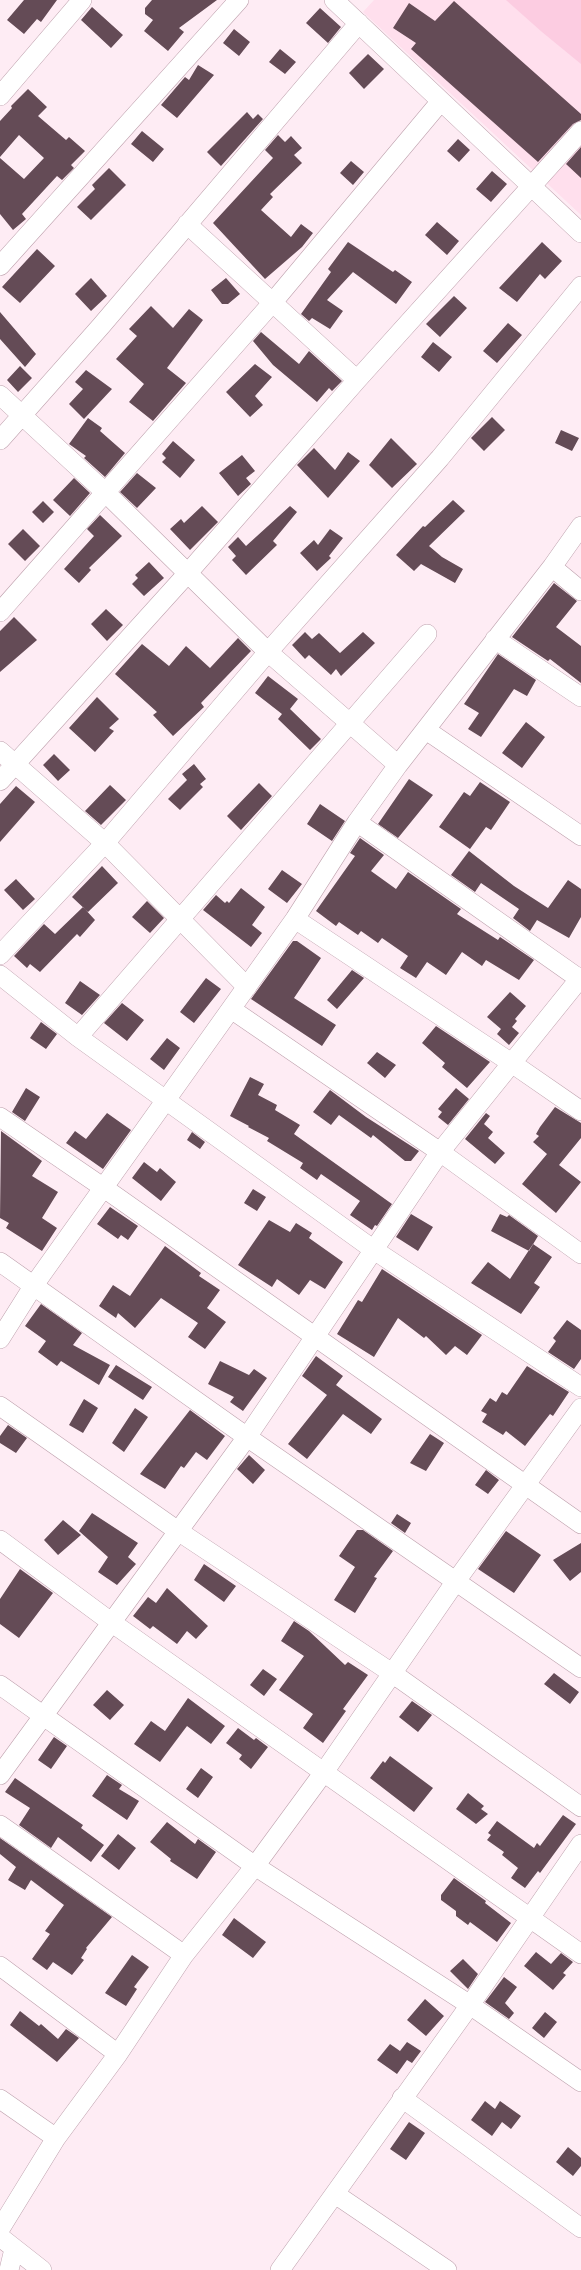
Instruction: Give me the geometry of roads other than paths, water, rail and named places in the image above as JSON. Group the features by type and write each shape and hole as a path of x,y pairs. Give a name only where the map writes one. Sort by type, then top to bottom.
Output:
{"street":[{"path":"0,96 82,0"},
{"path":"0,266 239,0"},
{"path":"334,0 581,233"},
{"path":"0,440 101,326 359,23"},
{"path":"0,612 273,302 441,101"},
{"path":"0,781 187,574 357,380 581,131"},
{"path":"187,224 357,380"},
{"path":"0,955 105,843 268,652 440,458 581,286"},
{"path":"0,395 106,493 268,652 398,765"},
{"path":"0,1339 34,1286 165,1100 296,919 357,822 398,765 552,566 581,526"},
{"path":"552,566 581,591"},
{"path":"78,1037 179,918 351,723 427,634"},
{"path":"495,639 581,697"},
{"path":"426,730 581,836"},
{"path":"0,751 105,843 247,987"},
{"path":"0,1776 247,1437 440,1152 513,1064 580,979 357,822"},
{"path":"296,919 513,1064 581,1112"},
{"path":"0,975 78,1037 374,1250 581,1386"},
{"path":"231,1009 440,1152 581,1254"},
{"path":"0,1117 104,1188 581,1524"},
{"path":"0,1262 247,1437 456,1580 581,1668"},
{"path":"0,1406 178,1531 392,1673 581,1807"},
{"path":"0,2229 56,2138 118,2054 184,1955 255,1866 324,1772 456,1580 581,1408"},
{"path":"0,1540 111,1622 581,1954"},
{"path":"0,1685 43,1717 255,1866 470,2005 581,2082"},
{"path":"0,1825 184,1955"},
{"path":"280,2270 470,2005 581,1844"},
{"path":"0,1966 118,2054"},
{"path":"402,2098 581,2228"},
{"path":"0,2099 56,2138"},
{"path":"335,2194 447,2270"},
{"path":"7,2243 9,2270"},
{"path":"7,2243 42,2270"}]}
